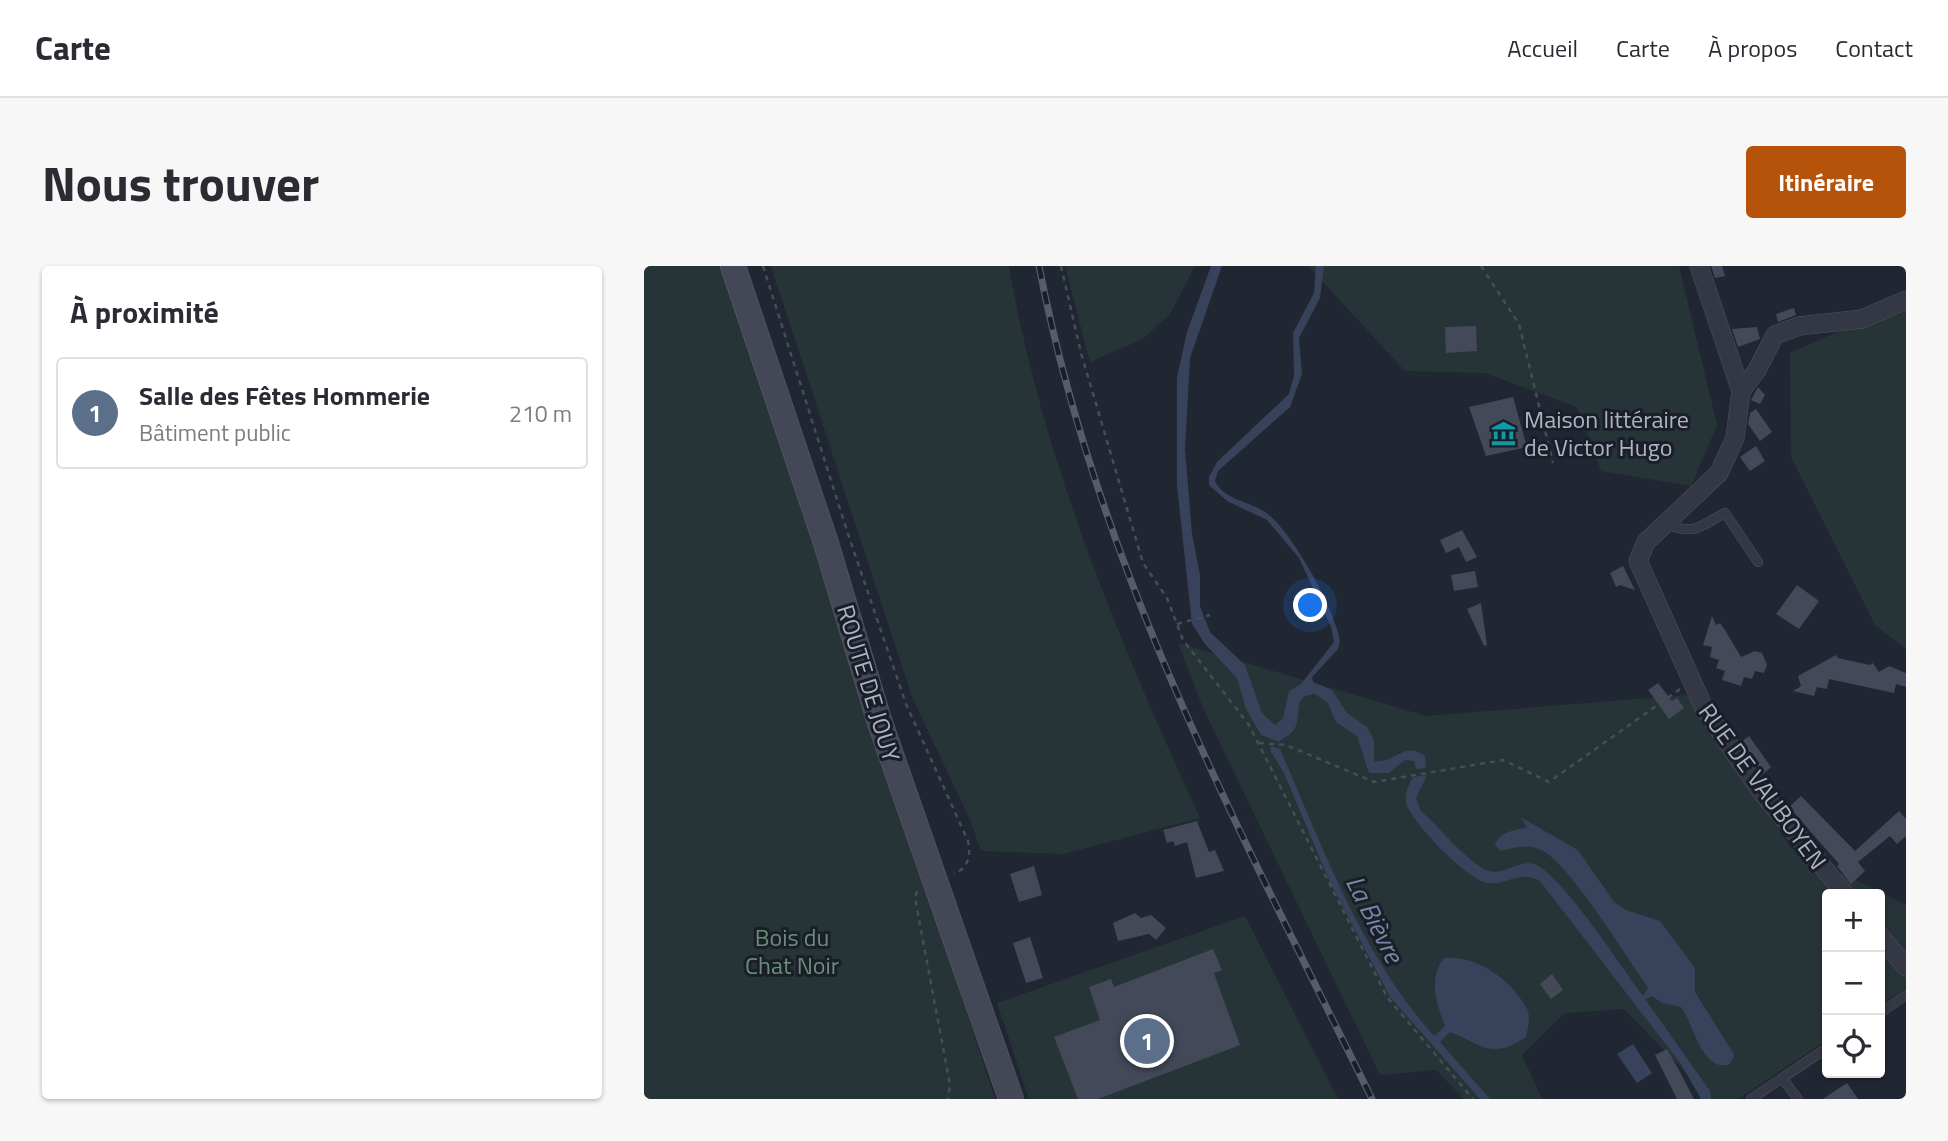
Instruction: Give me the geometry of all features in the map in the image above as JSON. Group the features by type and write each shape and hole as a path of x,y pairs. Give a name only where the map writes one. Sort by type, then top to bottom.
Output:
{"main road":[{"name":"ROUTE DE JOUY","path":"733,266 934,881 1011,1099"}],"street":[{"name":"RUE DE VAUBOYEN","path":"1699,266 1741,391 1735,438 1719,473 1646,542 1638,561 1690,682 1704,708 1760,790 1841,889"},
{"path":"1741,391 1758,370 1775,335 1799,326 1862,319 1906,300"},
{"path":"1885,942 1906,967"}],"lane":[{"path":"1667,525 1679,529 1701,529 1726,513 1758,562"},
{"path":"1885,1010 1906,995"},
{"path":"1751,1099 1822,1051"},
{"path":"1782,1078 1798,1099"}],"path":[{"path":"764,266 848,534 906,704 968,841 969,858 965,867 934,881"},
{"path":"1061,266 1081,353 1143,563 1167,598 1183,640 1249,725 1387,997 1473,1099"},
{"path":"1481,266 1519,324 1553,463"},
{"path":"1177,624 1210,615"},
{"path":"1259,743 1286,745 1374,782 1503,761 1549,782 1690,682"},
{"path":"915,898 950,1085 948,1099"}],"green space":[{"name":"Bois du Chat Noir","path":"644,266 723,266 995,1099 644,1099"},
{"path":"771,266 1009,266 1041,409 1086,548 1141,684 1200,818 1063,854 981,851 971,822 912,697"},
{"path":"1065,266 1195,266 1170,314 1143,339 1090,362"},
{"path":"1308,266 1679,266 1717,425 1691,486 1601,471 1577,407 1485,373 1405,371"},
{"path":"1906,301 1906,649 1875,625 1791,457 1790,353"},
{"path":"1178,643 1426,716 1687,695 1791,848 1874,889 1822,889 1822,1043 1738,1099 1711,1099 1624,1009 1565,1013 1522,1055 1542,1099 1464,1099 1436,1070 1380,1075 1203,708"},
{"path":"1885,895 1906,905 1906,988 1885,1002"},
{"path":"1245,916 1338,1099 1029,1099 997,1003"}],"water":[{"path":"1211,266 1222,266 1190,358 1185,449 1192,534 1200,575 1200,606 1210,632 1245,665 1262,713 1275,725 1283,718 1289,691 1301,684 1334,642 1331,627 1299,558 1267,520 1227,501 1209,485 1209,477 1217,462 1289,394 1294,375 1293,333 1314,293 1316,266 1324,266 1320,298 1299,338 1302,374 1290,407 1218,471 1215,481 1224,492 1259,508 1275,521 1299,552 1322,592 1340,642 1338,649 1312,677 1313,682 1332,690 1347,713 1367,727 1374,740 1374,761 1411,750 1425,756 1426,768 1416,769 1414,761 1405,760 1389,773 1369,773 1357,736 1336,722 1328,703 1315,694 1300,701 1297,722 1289,735 1279,742 1261,735 1246,709 1237,678 1205,644 1192,624 1177,486 1177,377 1187,332"},
{"path":"1271,746 1280,749 1328,862 1365,935 1408,1004 1434,1036 1445,1026 1435,991 1436,974 1444,958 1456,958 1481,965 1503,979 1527,1009 1529,1019 1526,1037 1504,1048 1480,1046 1450,1032 1440,1042 1490,1099 1480,1099 1390,997 1330,882 1284,773 1270,750"},
{"path":"1427,775 1416,798 1421,811 1482,868 1496,872 1527,863 1540,867 1580,909 1643,996 1648,988 1582,892 1554,859 1543,851 1528,846 1501,851 1495,845 1497,840 1504,834 1527,827 1520,817 1578,850 1614,902 1626,910 1660,921 1695,968 1695,992 1732,1051 1734,1056 1730,1064 1720,1065 1705,1054 1681,1007 1662,1003 1652,996 1645,999 1710,1091 1711,1099 1701,1099 1681,1064 1540,881 1520,877 1487,883 1454,861 1429,836 1406,803 1407,790 1413,777"},
{"path":"1633,1044 1652,1073 1637,1083 1617,1054"}],"building":[{"path":"1711,266 1722,266 1725,276 1715,278"},
{"path":"1794,308 1796,315 1778,322 1776,314"},
{"path":"1476,326 1477,351 1446,353 1445,327"},
{"path":"1757,327 1760,339 1738,347 1732,329"},
{"path":"1758,387 1765,395 1760,404 1751,400"},
{"name":"Maison littéraire de Victor Hugo","path":"1513,397 1527,447 1486,456 1469,407"},
{"path":"1756,409 1772,432 1760,441 1748,424 1750,413"},
{"path":"1756,446 1765,461 1750,471 1740,457"},
{"path":"1462,530 1477,557 1466,562 1459,547 1446,553 1440,540"},
{"path":"1623,566 1635,590 1620,585 1616,587 1610,573"},
{"path":"1475,571 1478,587 1454,591 1451,575"},
{"path":"1797,585 1819,601 1799,629 1776,614"},
{"path":"1481,603 1487,645 1484,646 1467,609"},
{"path":"1712,616 1716,625 1720,623 1725,630 1741,657 1755,651 1762,653 1767,665 1764,673 1755,671 1752,679 1744,677 1741,686 1722,680 1725,671 1716,668 1719,660 1710,657 1712,647 1703,645"},
{"path":"1836,655 1838,658 1870,665 1873,663 1879,672 1889,666 1906,673 1906,687 1896,684 1894,693 1829,679 1827,689 1817,687 1814,696 1793,691 1801,686 1798,676"},
{"path":"1658,683 1672,701 1677,698 1684,708 1669,719 1648,690"},
{"path":"1749,736 1771,767 1763,774 1741,742"},
{"path":"1801,796 1855,851 1899,811 1906,819 1906,836 1897,844 1890,836 1858,862 1865,871 1851,884 1837,866 1839,864 1789,807"},
{"path":"1197,821 1209,852 1215,850 1224,871 1196,878 1187,842 1175,846 1173,841 1167,843 1163,830"},
{"path":"1034,866 1042,895 1019,902 1010,874"},
{"path":"1135,913 1141,918 1151,915 1166,928 1156,940 1149,934 1118,941 1113,923"},
{"path":"1030,937 1043,978 1026,983 1013,943"},
{"path":"1213,949 1222,970 1214,973 1240,1045 1098,1099 1078,1099 1054,1037 1100,1020 1089,987 1111,979 1114,987"},
{"path":"1552,974 1563,990 1551,999 1540,984"},
{"path":"1667,1049 1694,1099 1677,1099 1655,1055"},
{"path":"1847,1083 1858,1099 1823,1099"}],"railway":[{"path":"1039,266 1065,378 1097,485 1135,590 1223,795 1372,1099"}],"place":[{"name":"Maison littéraire de Victor Hugo","path":"1504,433"},
{"name":"Salle des Fêtes Hommerie","path":"1147,1041"}],"water label":[{"name":"La Bièvre","path":"1375,919"}]}
